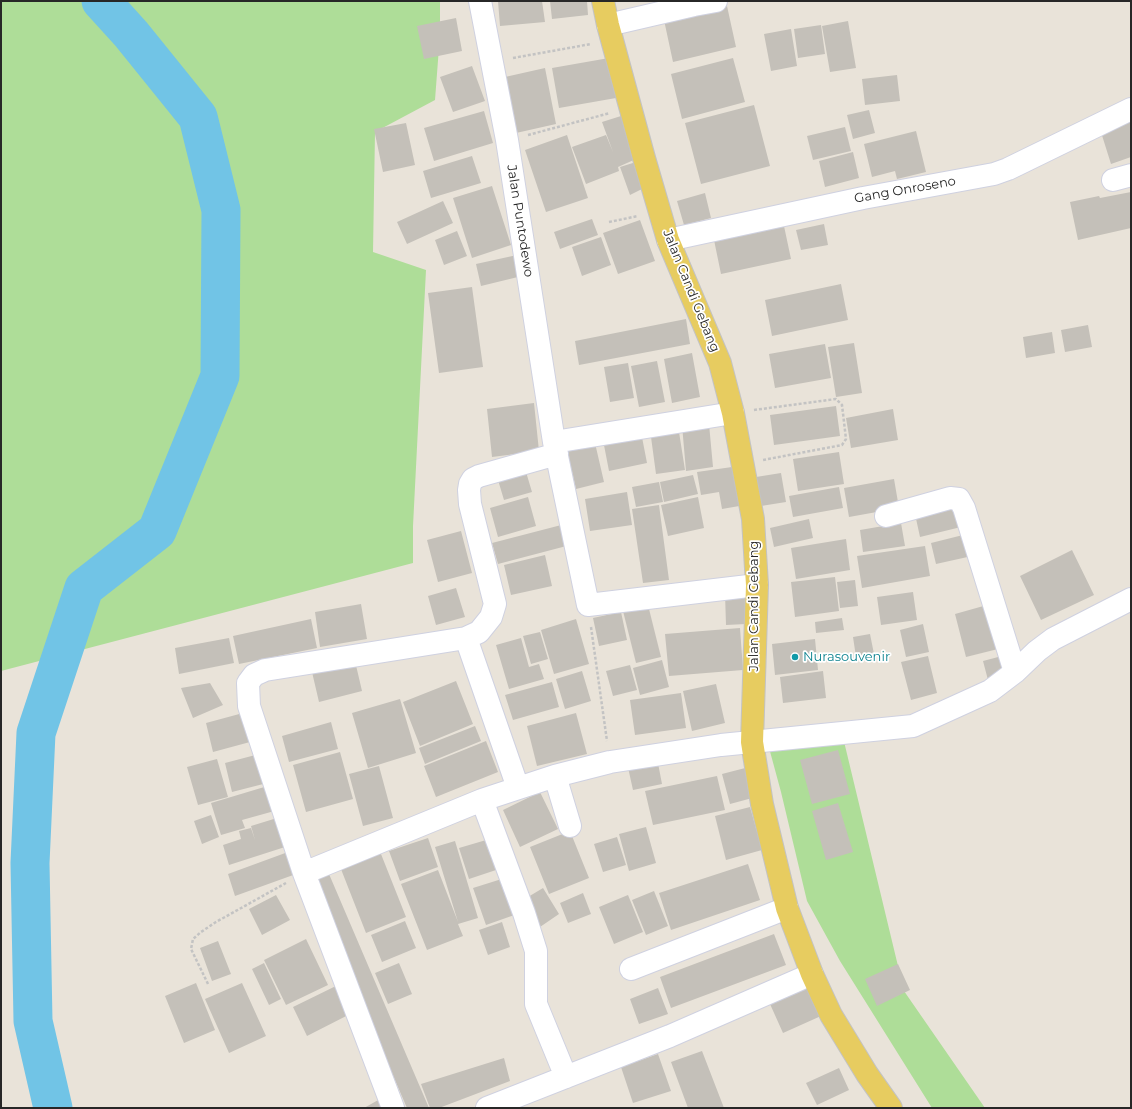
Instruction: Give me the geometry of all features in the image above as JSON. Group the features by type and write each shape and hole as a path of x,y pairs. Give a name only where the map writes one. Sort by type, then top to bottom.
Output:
{"main road":[{"name":"Jalan Candi Gebang","path":"603,1 630,107 668,240 720,363 734,413 753,519 757,585 752,742 762,804 787,908 812,974 831,1015 891,1108"}],"street":[{"name":"Jalan Puntodewo","path":"480,1 507,140 556,448 588,605"},
{"path":"610,32 694,5 716,1"},
{"name":"Gang Onroseno","path":"668,240 863,198 994,174 1008,169 1131,110"},
{"path":"393,1108 304,873 249,706 248,683 254,675 264,670 466,638 479,632 492,617 495,604 470,504 470,484 473,479 478,476 556,448 734,413"},
{"path":"886,516 950,498 959,499 964,508 1015,672"},
{"path":"588,605 757,585"},
{"path":"304,873 482,800 555,776 610,762 721,745 913,726 990,691 1015,672 1053,639 1131,599"},
{"path":"466,638 518,788"},
{"path":"555,776 570,826"},
{"path":"482,800 524,913 536,951 536,1004 566,1077"},
{"path":"631,969 787,908"},
{"path":"487,1108 670,1036 812,974"}],"path":[{"path":"492,62 610,32"},
{"path":"507,140 630,107"},
{"path":"609,222 660,211"},
{"path":"734,413 836,399 842,405 846,439 842,445 743,464"},
{"path":"588,605 610,762"},
{"path":"208,984 191,949 193,939 216,922 304,873"}],"green space":[{"path":"1,1 440,1 440,34 435,100 375,132 373,252 426,270 413,526 413,563 1,671"},
{"path":"841,729 904,991 985,1108 932,1108 840,961 807,901 768,744"}],"building":[{"path":"498,1 542,1 545,22 500,26"},
{"path":"550,1 587,1 588,15 552,19"},
{"path":"727,6 736,47 673,62 664,20"},
{"path":"456,18 462,51 424,59 417,26"},
{"path":"848,21 856,68 830,72 822,26"},
{"path":"821,25 825,54 798,58 794,29"},
{"path":"791,29 797,66 771,71 764,34"},
{"path":"609,58 616,98 559,108 552,68"},
{"path":"733,58 745,102 682,119 671,74"},
{"path":"472,66 485,101 453,112 440,77"},
{"path":"545,68 556,124 516,133 505,77"},
{"path":"897,75 900,101 865,105 862,79"},
{"path":"754,105 770,166 701,184 685,123"},
{"path":"869,110 875,133 853,139 847,115"},
{"path":"484,111 493,143 434,161 424,128"},
{"path":"621,116 636,159 618,167 619,171 586,184 572,147 606,135 613,152 602,122"},
{"path":"1131,119 1131,157 1111,164 1100,129"},
{"path":"406,123 415,165 383,172 374,129"},
{"path":"845,127 851,151 813,160 807,136"},
{"path":"916,131 926,172 897,179 895,171 872,177 864,144"},
{"path":"567,135 588,198 546,212 525,150"},
{"path":"853,152 859,178 825,187 819,161"},
{"path":"472,156 481,183 431,198 423,171"},
{"path":"636,162 646,187 630,195 620,167"},
{"path":"492,186 511,245 472,258 453,198"},
{"path":"1131,192 1131,228 1078,240 1070,202 1099,196 1100,198"},
{"path":"705,193 711,218 684,225 677,201"},
{"path":"443,201 453,223 407,244 397,222"},
{"path":"592,219 598,235 560,249 554,232"},
{"path":"640,220 655,261 618,274 603,233"},
{"path":"824,224 828,245 801,250 796,230"},
{"path":"784,226 791,259 721,274 714,240"},
{"path":"457,231 467,256 444,265 435,240"},
{"path":"601,237 611,265 582,276 572,247"},
{"path":"517,255 522,276 481,286 476,264"},
{"path":"841,284 848,320 772,336 765,300"},
{"path":"472,287 483,367 439,373 428,293"},
{"path":"686,319 690,344 579,365 575,341"},
{"path":"1088,325 1092,347 1065,352 1061,330"},
{"path":"1052,332 1055,353 1026,358 1023,337"},
{"path":"854,343 862,393 836,397 828,347"},
{"path":"825,344 831,378 775,388 769,354"},
{"path":"692,353 700,397 672,403 664,359"},
{"path":"657,361 665,402 639,407 631,366"},
{"path":"628,363 634,398 610,402 604,367"},
{"path":"534,403 539,451 492,457 487,409"},
{"path":"836,406 840,436 774,445 770,415"},
{"path":"893,409 898,440 851,448 846,418"},
{"path":"709,424 713,467 686,471 682,425"},
{"path":"641,432 647,463 609,471 603,440"},
{"path":"679,432 685,470 656,474 651,437"},
{"path":"595,443 604,482 576,489 567,450"},
{"path":"839,452 844,484 798,491 793,459"},
{"path":"739,466 745,505 722,509 719,492 701,495 697,472"},
{"path":"526,472 532,492 504,500 498,480"},
{"path":"781,473 786,502 761,506 756,477"},
{"path":"693,475 698,494 664,502 660,482"},
{"path":"894,479 899,508 849,517 844,488"},
{"path":"659,482 663,502 636,507 632,487"},
{"path":"839,487 843,508 793,517 789,496"},
{"path":"627,492 632,525 590,531 585,499"},
{"path":"528,497 536,526 498,537 490,508"},
{"path":"698,497 704,528 668,536 661,505"},
{"path":"955,504 961,527 920,537 915,514"},
{"path":"659,505 669,580 643,583 632,509"},
{"path":"809,519 813,538 774,547 770,528"},
{"path":"569,523 574,544 498,564 492,543"},
{"path":"901,523 905,546 863,552 860,530"},
{"path":"461,531 472,573 438,582 427,540"},
{"path":"967,534 972,556 936,564 931,543"},
{"path":"846,539 850,570 796,579 791,548"},
{"path":"925,546 930,576 862,588 857,556"},
{"path":"1072,550 1094,595 1041,620 1020,576"},
{"path":"545,555 552,586 511,595 504,565"},
{"path":"835,577 839,611 795,617 791,582"},
{"path":"855,580 858,606 840,608 837,582"},
{"path":"456,588 465,617 436,625 428,596"},
{"path":"745,589 746,624 726,625 725,593"},
{"path":"913,592 917,620 881,625 877,597"},
{"path":"647,601 661,657 636,663 622,607"},
{"path":"361,604 367,639 320,647 315,612"},
{"path":"987,605 998,649 966,657 955,614"},
{"path":"621,612 627,640 599,646 593,618"},
{"path":"842,618 844,630 816,633 815,622"},
{"path":"311,619 317,648 239,664 233,636"},
{"path":"576,619 589,664 554,674 541,630"},
{"path":"923,624 929,652 906,657 900,630"},
{"path":"740,628 743,670 669,676 665,634"},
{"path":"540,632 548,659 531,664 523,636"},
{"path":"870,634 874,654 856,657 853,637"},
{"path":"229,638 234,663 179,674 175,648"},
{"path":"521,638 529,667 539,664 544,679 509,689 496,645"},
{"name":"Nurasouvenir","path":"815,639 818,670 775,675 772,644"},
{"path":"928,656 937,693 911,700 901,662"},
{"path":"1002,656 1007,676 988,680 983,661"},
{"path":"662,660 669,687 640,695 633,668"},
{"path":"355,661 362,691 319,702 312,672"},
{"path":"630,665 637,690 613,696 606,671"},
{"path":"582,671 591,701 565,709 556,679"},
{"path":"823,671 826,698 783,703 780,677"},
{"path":"456,681 473,724 420,746 403,702"},
{"path":"552,682 559,707 513,720 505,695"},
{"path":"210,683 223,705 193,718 181,688"},
{"path":"716,684 725,723 692,731 683,691"},
{"path":"681,693 686,728 635,735 630,700"},
{"path":"400,699 416,753 368,768 352,713"},
{"path":"243,713 250,742 213,752 206,723"},
{"path":"576,713 587,754 537,766 527,726"},
{"path":"331,722 338,749 289,762 282,736"},
{"path":"475,726 481,741 425,764 419,748"},
{"path":"486,741 498,772 436,797 424,766"},
{"path":"838,750 850,794 812,804 800,760"},
{"path":"340,752 353,799 306,812 293,765"},
{"path":"263,753 271,782 232,792 225,763"},
{"path":"657,758 662,784 633,790 627,763"},
{"path":"217,759 228,797 198,805 187,767"},
{"path":"379,766 393,818 363,826 349,774"},
{"path":"749,767 756,797 730,804 722,774"},
{"path":"717,776 725,810 653,825 645,791"},
{"path":"271,785 278,810 242,820 245,828 221,835 211,803"},
{"path":"540,792 558,829 520,847 503,810"},
{"path":"838,803 853,852 826,860 812,811"},
{"path":"750,807 762,850 726,860 715,816"},
{"path":"211,815 219,837 202,844 194,821"},
{"path":"277,818 285,847 229,865 223,845 241,839 239,831 251,828 255,840 251,826"},
{"path":"646,827 656,863 629,871 619,834"},
{"path":"570,831 589,878 549,894 530,847"},
{"path":"617,837 626,865 603,872 594,844"},
{"path":"428,838 438,867 400,881 389,851"},
{"path":"493,838 502,868 469,879 459,848"},
{"path":"455,841 478,918 458,924 463,936 427,950 401,884 438,870 458,922 435,847"},
{"path":"379,849 406,917 366,933 339,864"},
{"path":"288,852 296,874 235,896 228,874"},
{"path":"748,864 760,900 671,930 659,893"},
{"path":"329,874 429,1108 407,1108 310,883"},
{"path":"508,877 520,913 486,925 473,888"},
{"path":"543,888 559,914 540,927 523,900"},
{"path":"654,891 668,926 646,935 632,900"},
{"path":"583,893 591,914 568,923 560,903"},
{"path":"276,895 290,920 262,935 249,909"},
{"path":"628,895 643,932 614,944 599,907"},
{"path":"405,921 416,948 382,962 371,935"},
{"path":"502,922 510,947 488,955 479,930"},
{"path":"774,934 786,965 671,1008 660,977"},
{"path":"306,939 328,985 286,1005 264,960"},
{"path":"218,941 231,974 212,981 200,948"},
{"path":"264,963 281,999 269,1005 252,969"},
{"path":"399,963 412,994 388,1004 375,973"},
{"path":"898,964 910,990 877,1006 865,979"},
{"path":"196,983 215,1030 184,1043 165,996"},
{"path":"242,983 266,1036 229,1053 205,999"},
{"path":"342,983 356,1011 307,1036 293,1007"},
{"path":"808,987 821,1016 783,1033 770,1004"},
{"path":"658,988 668,1014 639,1024 630,999"},
{"path":"702,1051 724,1108 688,1108 671,1062"},
{"path":"658,1054 671,1091 633,1103 621,1067"},
{"path":"504,1058 510,1081 439,1108 430,1108 421,1084"},
{"path":"839,1068 849,1090 817,1105 806,1083"},
{"path":"380,1099 384,1108 364,1108"}],"waterway":[{"path":"53,1108 33,1021 30,863 36,733 84,588 157,531 220,376 221,210 198,117 131,34 101,1"}],"place":[{"name":"Nurasouvenir","path":"795,657"}]}
